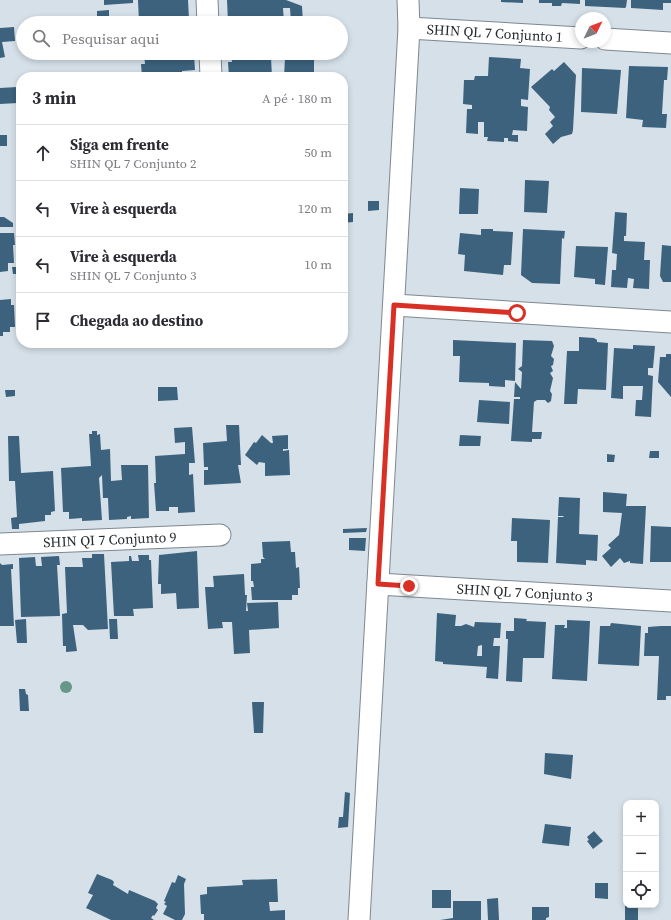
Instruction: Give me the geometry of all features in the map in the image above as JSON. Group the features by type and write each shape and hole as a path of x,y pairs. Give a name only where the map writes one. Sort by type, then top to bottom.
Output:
{"street":[{"path":"207,0 208,16"},
{"path":"359,920 409,28 408,0"},
{"name":"SHIN QL 7 Conjunto 1","path":"409,28 575,38"},
{"path":"611,39 671,43"},
{"path":"210,60 211,72"},
{"path":"394,305 671,322"},
{"name":"SHIN QI 7 Conjunto 9","path":"0,544 220,535"},
{"name":"SHIN QL 7 Conjunto 3","path":"378,584 671,600"}],"building":[{"path":"104,0 133,0 133,3 104,5"},
{"path":"138,0 188,0 189,16 139,16"},
{"path":"227,0 286,0 302,6 303,16 291,16 290,8 283,8 284,16 228,16"},
{"path":"501,0 523,0 523,3 501,2"},
{"path":"539,0 580,0 580,4 562,3 561,6 552,6 552,3 539,3"},
{"path":"585,0 627,0 625,8 585,6"},
{"path":"631,0 671,0 671,3 663,3 663,10 631,8"},
{"path":"109,10 109,16 97,16 97,11"},
{"path":"14,27 15,41 2,42 5,57 0,58 0,28"},
{"path":"489,57 521,59 520,68 530,69 528,100 521,99 521,106 528,107 527,131 513,130 512,135 518,135 518,142 508,141 508,138 504,138 504,142 487,141 488,137 484,137 484,122 478,122 478,134 466,133 467,109 472,109 472,105 463,104 464,80 474,80 475,76 488,76"},
{"path":"145,60 194,60 195,70 182,72 142,72 141,64 145,64"},
{"path":"232,60 271,60 272,72 229,72 228,62 232,62"},
{"path":"285,60 314,60 314,72 284,72"},
{"path":"564,62 576,75 573,130 572,134 561,137 553,144 545,134 553,126 550,122 555,117 549,110 550,107 531,87 552,69 554,71"},
{"path":"629,66 668,67 667,80 664,80 662,114 667,114 666,128 642,127 643,120 626,118"},
{"path":"582,68 621,70 617,114 581,112"},
{"path":"16,87 16,103 0,104 0,88"},
{"path":"0,135 7,135 7,146 0,146"},
{"path":"525,180 549,181 547,213 524,212"},
{"path":"460,188 479,189 478,214 459,214"},
{"path":"368,201 379,201 379,210 368,211"},
{"path":"615,212 627,213 626,236 624,236 624,241 645,242 644,260 650,260 649,289 633,288 634,279 628,278 627,288 611,287 612,270 616,270 617,254 612,253"},
{"path":"353,213 353,222 348,222 348,214"},
{"path":"0,217 4,217 13,223 13,227 0,227"},
{"path":"481,229 513,232 511,265 504,265 503,275 464,271 465,255 458,254 460,233 481,235"},
{"path":"523,229 565,231 564,239 562,238 560,284 532,283 521,275"},
{"path":"0,233 14,233 15,245 13,245 14,263 8,263 8,271 0,272"},
{"path":"662,245 671,246 671,282 663,282 660,276"},
{"path":"576,246 608,247 605,285 595,284 595,279 574,277"},
{"path":"12,267 16,267 16,274 13,274"},
{"path":"11,299 11,305 14,305 15,327 10,327 10,332 3,332 3,336 0,336 0,300"},
{"path":"579,337 594,338 597,342 608,343 606,390 578,389 577,404 564,404 567,351 579,351"},
{"path":"453,340 516,343 515,381 505,380 505,387 489,386 489,383 459,382 460,356 453,356"},
{"path":"523,340 552,341 554,346 551,356 554,359 553,365 551,366 553,371 550,373 553,378 550,391 552,394 551,401 548,403 545,400 537,400 534,402 532,432 542,432 541,439 532,439 532,442 511,441 514,399 520,399 520,397 514,397 515,382 521,389 522,372 518,369 522,366"},
{"path":"633,345 655,346 653,368 648,368 648,375 653,376 651,417 635,416 636,400 642,400 643,386 623,386 623,399 611,398 614,348 633,349"},
{"path":"666,354 671,354 671,397 658,382 660,357 666,357"},
{"path":"158,387 177,387 178,400 158,401"},
{"path":"5,390 15,390 15,396 6,397"},
{"path":"479,400 510,402 509,424 477,422"},
{"path":"226,425 239,425 241,465 238,465 241,483 204,485 204,470 208,470 208,467 204,467 203,443 227,441"},
{"path":"192,427 195,463 189,463 189,475 193,474 195,512 178,513 178,507 169,507 169,511 156,511 154,483 156,483 155,456 185,454 185,442 175,443 174,428"},
{"path":"92,431 97,431 97,435 100,434 101,450 110,449 111,481 122,480 121,465 148,465 149,518 131,519 131,516 127,517 127,519 109,520 108,498 103,498 102,475 99,478 102,520 82,521 82,518 69,519 69,512 63,512 61,468 91,466 89,434 92,434"},
{"path":"262,435 273,443 272,436 288,435 288,449 283,449 283,451 289,450 290,475 265,476 265,463 259,462 257,465 245,455 254,442 256,443"},
{"path":"460,435 481,436 480,446 459,446"},
{"path":"8,436 19,436 21,473 53,471 55,511 51,512 51,515 45,515 45,521 19,524 19,529 12,529 11,518 17,517 15,481 9,481"},
{"path":"650,451 659,451 659,458 649,458"},
{"path":"607,454 615,455 614,462 607,462"},
{"path":"603,492 627,494 626,506 646,506 643,564 630,563 630,561 624,563 620,558 611,567 602,556 611,548 608,545 619,535 622,513 603,512"},
{"path":"559,497 580,498 579,534 598,535 597,561 586,560 586,565 556,563 558,517 564,516 558,516"},
{"path":"512,518 550,520 548,563 517,562 517,541 511,541"},
{"path":"651,526 671,527 671,562 650,562"},
{"path":"367,528 366,532 343,533 343,529"},
{"path":"349,538 366,538 365,551 349,550"},
{"path":"290,541 291,552 295,552 296,568 299,567 300,588 298,588 298,595 292,595 292,600 252,600 251,587 254,587 253,581 251,581 251,564 261,563 261,559 265,559 263,557 262,542"},
{"path":"197,551 199,608 177,609 176,593 161,594 161,584 158,584 159,555"},
{"path":"92,554 104,554 108,629 88,630 83,625 73,625 77,651 66,652 66,646 63,646 62,614 67,613 65,567 83,567 82,558 92,558"},
{"path":"138,555 149,555 149,560 151,560 153,608 133,609 134,616 114,616 111,562 129,561 129,556 131,556 132,561 139,561"},
{"path":"59,556 60,565 57,565 60,616 21,617 19,558 35,557 36,566 42,566 41,557"},
{"path":"0,563 2,565 13,564 13,569 11,569 14,626 0,626"},
{"path":"244,574 245,595 247,595 246,611 248,611 247,603 278,602 279,628 249,630 250,653 234,654 232,622 222,622 223,628 208,629 205,587 214,587 213,576"},
{"path":"437,613 456,615 455,626 466,624 474,627 475,622 501,623 500,638 494,638 493,646 500,646 498,679 486,678 487,667 443,664 443,662 435,661","holes":["482,645 482,656 477,656 478,646"]},
{"path":"514,618 527,619 526,621 546,622 544,658 523,658 522,682 506,681 508,639 506,639 506,631 514,631"},
{"path":"26,619 27,643 17,643 15,620"},
{"path":"109,619 117,619 118,639 110,639"},
{"path":"567,620 590,621 587,681 552,679 555,625 565,625 564,628 567,628"},
{"path":"611,623 641,626 639,666 598,664 600,626 610,626"},
{"path":"671,626 671,696 666,696 666,700 657,700 659,656 644,656 645,633 648,633 648,627"},
{"path":"19,689 25,689 26,694 28,695 29,711 20,711"},
{"path":"252,702 264,702 263,733 254,733"},
{"path":"545,753 573,755 571,779 544,774"},
{"path":"345,792 350,793 348,827 338,828 339,817 343,817"},
{"path":"545,824 571,827 569,846 542,843"},
{"path":"594,831 603,841 593,849 587,841 589,840 587,837"},
{"path":"97,874 112,880 114,882 113,885 128,894 129,890 155,901 158,904 156,908 158,910 151,918 154,920 111,920 86,908 93,895 88,893"},
{"path":"178,875 186,879 184,884 185,914 182,920 175,920 163,914 167,906 164,904 166,902 164,901 172,882 175,883"},
{"path":"277,879 278,902 269,902 270,911 285,910 285,920 204,920 204,914 201,914 200,895 207,894 207,887 243,885 242,880"},
{"path":"595,883 608,883 608,899 595,898"},
{"path":"432,890 451,890 451,908 432,908"},
{"path":"498,898 499,920 488,920 487,899"},
{"path":"453,901 481,901 481,920 440,920 453,918"},
{"path":"532,907 549,907 549,917 546,918 546,920 532,920"},
{"path":"625,908 638,908 638,920 625,920"}],"route":[{"path":"409,586 378,584 394,305 517,313"}]}
